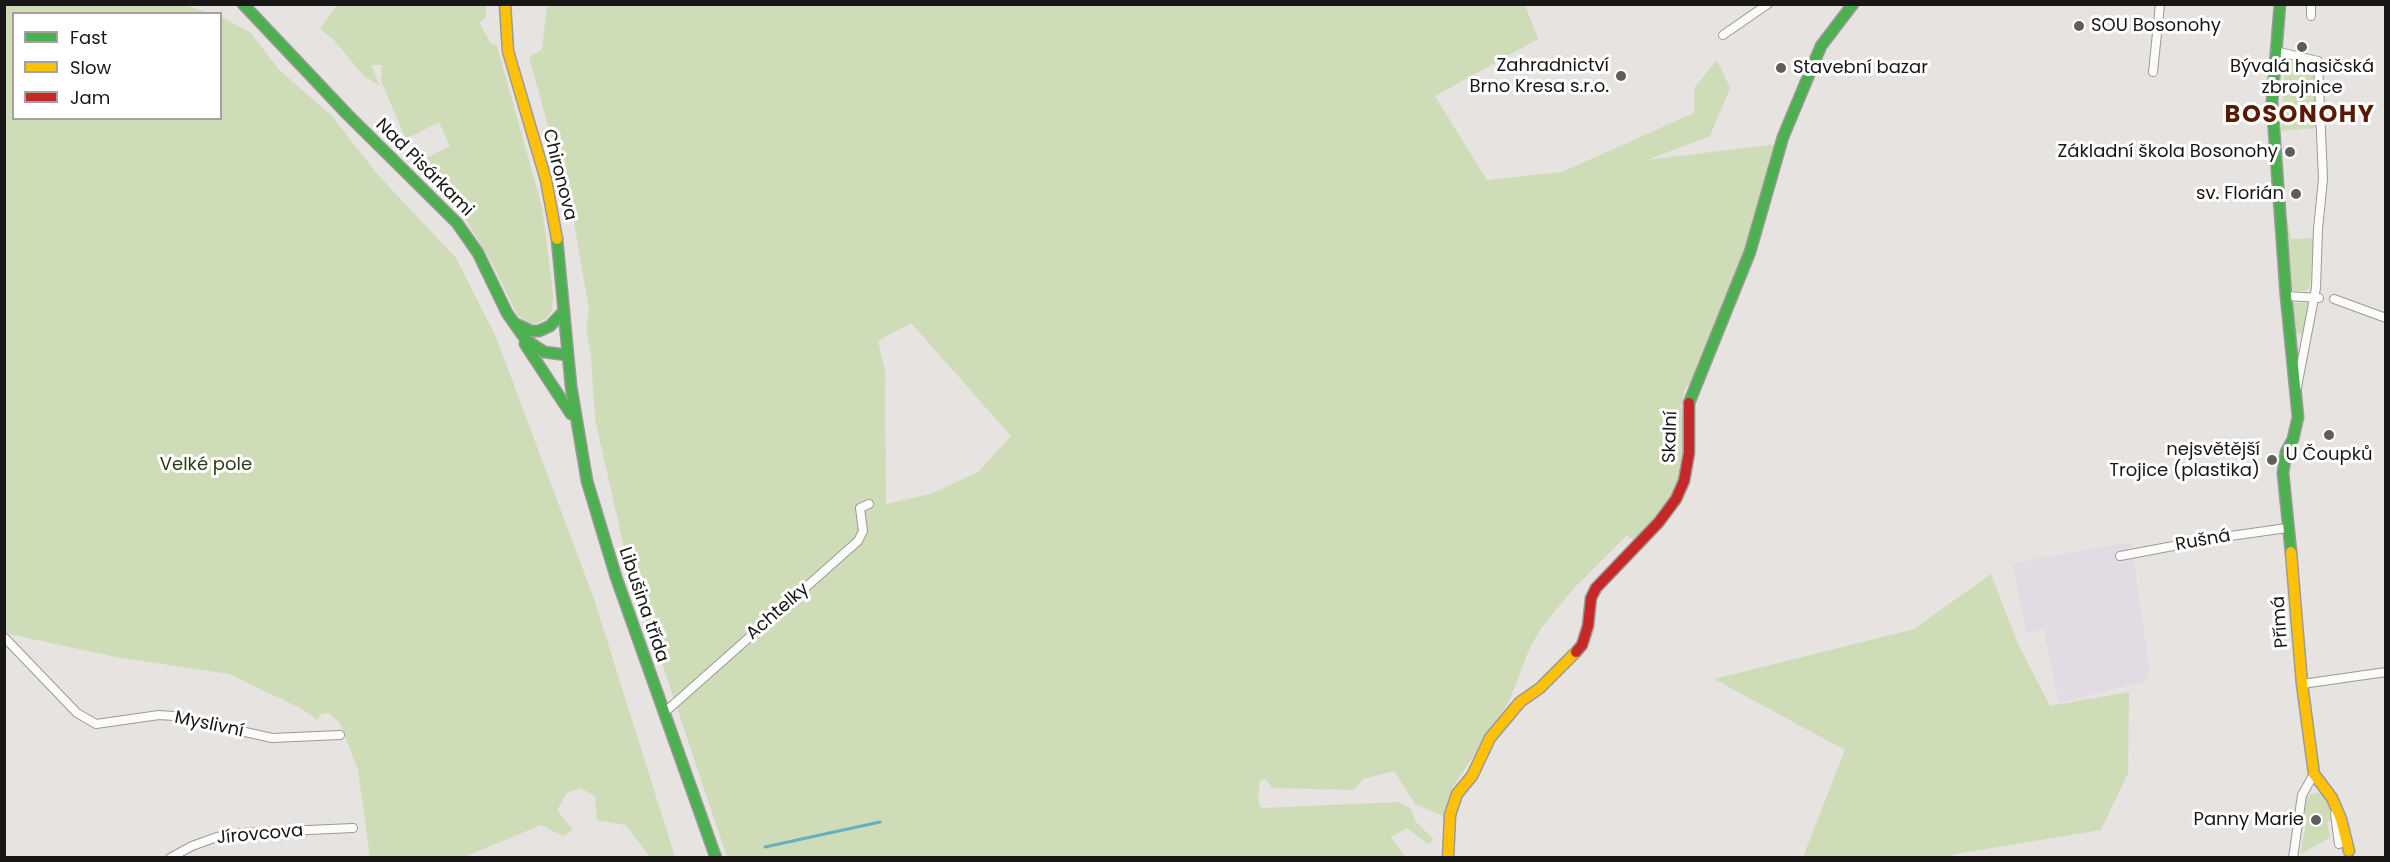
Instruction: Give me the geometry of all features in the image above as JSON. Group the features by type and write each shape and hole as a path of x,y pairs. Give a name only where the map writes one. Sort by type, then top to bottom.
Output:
{"street":[{"name":"Nad Pisárkami","path":"243,4 339,106 458,223 478,253 511,321 534,347 544,352 567,355"},
{"name":"Chironova","path":"505,4 508,51 552,207 567,355"},
{"path":"1723,35 1768,4"},
{"name":"Skalní","path":"1448,858 1450,815 1457,795 1472,776 1490,738 1520,702 1540,688 1565,665 1582,645 1588,626 1591,598 1596,588 1659,522 1676,499 1684,481 1689,453 1688,405 1750,252 1783,137 1821,46 1853,4"},
{"path":"2153,72 2160,4"},
{"name":"Přímá","path":"2280,4 2272,102 2286,296 2298,417 2294,438 2286,452 2283,473 2287,528 2294,574 2302,684 2314,774 2332,798 2341,819 2349,851"},
{"path":"2311,4 2311,16"},
{"path":"2275,51 2318,61 2323,178 2318,230 2316,298 2296,392"},
{"path":"2286,296 2316,298"},
{"path":"2334,299 2383,318"},
{"path":"511,321 527,329 539,331 550,326 564,311"},
{"path":"511,321 564,400 576,425"},
{"name":"Libušina třída","path":"567,355 576,425 587,481 605,545 716,858"},
{"name":"Achtelky","path":"665,712 858,541 863,531 860,508 869,504"},
{"name":"Rušná","path":"2120,556 2216,538 2287,528"},
{"name":"Myslivní","path":"4,638 77,713 96,724 159,715 174,716 272,738 340,735"},
{"path":"2302,684 2385,672"},
{"path":"2293,858 2302,795 2314,774"},
{"name":"Přímá","path":"2332,798 2338,844"},
{"name":"Jírovcova","path":"170,858 192,846 225,835 353,828"}],"shaded area":[{"path":"2131,542 2149,665 2148,681 2058,703 2044,629 2026,633 2012,563"}],"green space":[{"name":"Velké pole","path":"182,4 206,12 12,12 12,120 222,120 222,18 251,33 279,70 331,115 378,175 456,258 496,337 594,599 675,857 650,857 626,825 597,820 595,796 580,788 567,793 557,810 573,830 563,836 541,825 464,857 370,857 358,770 340,723 329,713 320,714 318,720 302,709 229,674 116,657 9,634 5,630 5,5"},
{"path":"337,5 486,5 486,18 479,22 491,44 497,46 542,207 553,294 552,310 547,318 538,323 530,323 518,316 491,261 456,204 417,163 450,146 439,122 406,139 381,81 382,65 371,65 380,86 364,76 333,39 320,29"},
{"path":"547,5 1525,5 1538,39 1435,96 1487,180 1562,172 1694,113 1694,88 1717,60 1730,88 1710,136 1647,160 1777,144 1747,248 1695,378 1685,389 1681,407 1685,426 1685,471 1678,491 1656,520 1635,541 1627,535 1575,587 1542,627 1530,647 1509,701 1453,787 1446,817 1415,804 1394,771 1363,779 1354,790 1272,788 1266,779 1260,780 1258,800 1261,808 1398,802 1410,808 1416,822 1434,840 1428,844 1407,828 1391,837 1406,858 727,857 659,654 633,587 595,419 591,356 586,329 589,309 572,211 529,57 542,50","holes":["911,323 1011,436 978,472 931,494 886,504 885,371 878,341"]},
{"path":"2285,59 2314,67 2317,128 2281,131"},
{"path":"2284,221 2288,221 2291,239 2314,238 2310,287 2305,291 2294,291 2290,287"},
{"path":"2290,303 2308,303 2303,334 2293,334"},
{"path":"1991,574 2017,642 2050,706 2129,692 2128,773 2101,830 1948,857 1803,857 1845,750 1714,679 1914,629"},
{"path":"2321,793 2329,800 2331,821 2327,822 2330,838 2300,854 2306,824 2307,798 2310,794"}],"waterway":[{"path":"765,847 880,822"}],"traffic: fast":[{"path":"243,4 347,114 457,223 478,253 507,313 526,340 544,352 567,355"},
{"path":"1689,403 1750,252 1783,137 1821,46 1853,4"},
{"path":"2280,4 2272,102 2286,296 2298,417 2293,439 2286,452 2283,473 2291,552"},
{"path":"557,239 571,386 587,481 616,577 716,858"},
{"path":"516,324 531,331 539,331 550,326 564,311"},
{"path":"525,344 571,414"}],"traffic: slow":[{"path":"505,4 508,51 546,180 557,239"},
{"path":"2291,552 2302,684 2314,774 2332,798 2341,819 2349,851"},
{"path":"1448,858 1450,815 1457,794 1472,776 1490,738 1520,702 1540,688 1576,652"}],"traffic: jam":[{"path":"1576,652 1582,645 1588,626 1591,598 1596,588 1659,522 1676,499 1684,481 1689,453 1689,403"}],"place":[{"name":"SOU Bosonohy","path":"2079,26"},
{"name":"Bývalá hasičská zbrojnice","path":"2302,47"},
{"name":"Stavební bazar","path":"1781,68"},
{"name":"Zahradnictví Brno Kresa s.r.o.","path":"1621,76"},
{"name":"Základní škola Bosonohy","path":"2290,152"},
{"name":"sv. Florián","path":"2296,194"},
{"name":"U Čoupků","path":"2329,435"},
{"name":"nejsvětější Trojice (plastika)","path":"2272,460"},
{"name":"Panny Marie","path":"2316,820"}],"district":[{"name":"BOSONOHY","path":"2300,116"}]}
